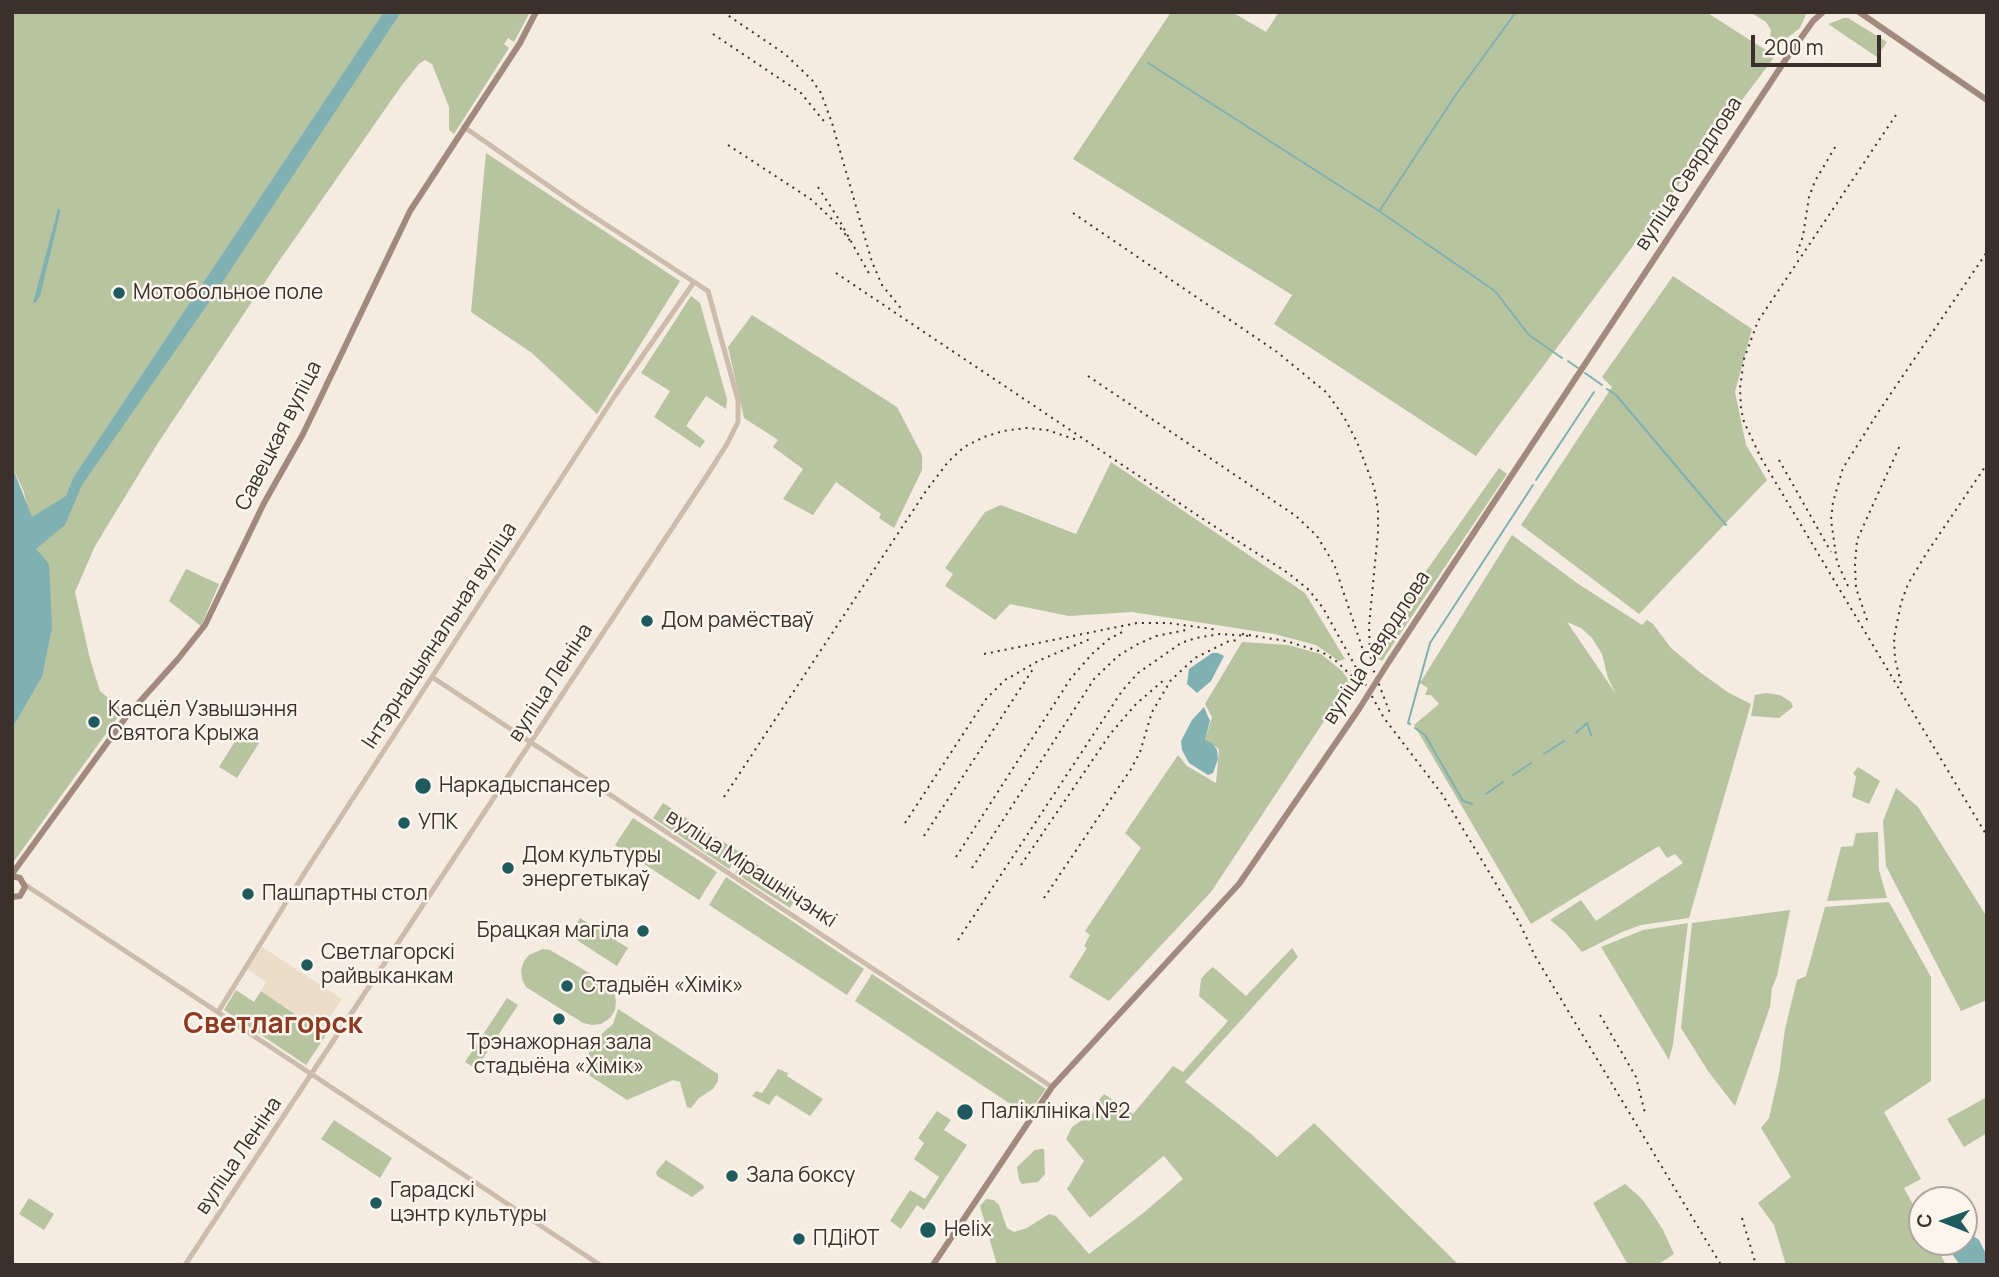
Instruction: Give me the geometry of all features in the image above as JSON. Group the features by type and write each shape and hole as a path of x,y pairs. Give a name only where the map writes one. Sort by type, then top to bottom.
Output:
{"main road":[{"name":"Савецкая вуліца","path":"12,875 126,716 205,625 258,515 303,434 410,211 520,43 536,12"},
{"path":"1813,21 1815,12"},
{"path":"1813,21 1823,12"},
{"path":"1859,12 1987,100"},
{"name":"вуліца Свярдлова","path":"933,1265 1052,1087 1239,884 1359,709 1813,21"},
{"name":"Савецкая вуліца","path":"16,898 22,881 20,867 24,857"},
{"path":"12,875 22,881"}],"street":[{"path":"464,127 694,282"},
{"name":"вуліца Леніна","path":"185,1265 727,444 738,422 738,400 708,292 694,282"},
{"name":"Інтэрнацыянальная вуліца","path":"218,1012 616,394 694,282"},
{"name":"вуліца Мірашнічэнкі","path":"432,677 1052,1087"},
{"path":"22,881 600,1265"},
{"path":"16,898 41,895"}],"green space":[{"path":"12,12 530,12 514,42 508,38 504,44 509,48 454,134 449,130 449,107 432,64 425,60 419,64 277,264 156,446 95,546 75,592 100,691 123,710 12,864 12,729 42,677 36,549 24,492 12,466"},
{"path":"1171,12 1232,12 1266,32 1279,12 1706,12 1775,56 1476,456 1274,324 1292,295 1073,159"},
{"path":"1750,12 1807,12 1800,28 1782,42 1770,37 1771,30 1766,22"},
{"path":"1844,18 1887,42 1877,57 1828,24"},
{"path":"486,153 680,281 597,414 532,353 471,312"},
{"path":"1673,276 1752,329 1735,392 1746,445 1767,480 1639,614 1521,525 1612,387 1602,377"},
{"path":"691,296 700,303 727,399 726,409 706,396 686,426 705,441 700,448 654,417 670,391 641,373"},
{"path":"752,315 897,407 922,455 922,470 894,528 879,518 881,514 836,482 813,515 783,499 803,469 773,447 778,440 744,418 728,347"},
{"path":"1111,462 1305,593 1345,659 1339,661 1316,645 1274,634 1132,612 1069,616 1010,604 995,620 945,586 953,574 945,568 985,512 1001,505 1076,534"},
{"path":"1499,468 1507,474 1382,661 1377,658 1375,649 1380,636"},
{"path":"1512,535 1577,583 1642,625 1647,620 1653,624 1671,648 1701,673 1729,693 1751,704 1689,918 1641,925 1582,952 1565,932 1550,920 1581,900 1596,921 1683,863 1675,854 1667,858 1659,846 1531,924 1414,725 1439,704 1431,695 1425,695 1428,688 1420,683","holes":["1567,622 1581,628 1592,638 1602,654 1608,678 1616,694"]},
{"path":"186,569 219,584 201,626 169,601"},
{"path":"1242,642 1288,645 1321,654 1342,671 1350,682 1211,892 1109,1001 1069,977 1087,948 1084,946 1090,935 1085,931 1141,848 1125,833 1178,755 1187,766 1216,783 1219,749 1205,740 1212,717 1205,704"},
{"path":"1755,695 1780,695 1791,702 1793,707 1779,718 1751,716"},
{"path":"241,732 259,743 237,778 219,767"},
{"path":"1858,767 1880,781 1869,804 1852,797 1856,777 1853,773"},
{"path":"1896,788 1918,807 1987,917 1987,1000 1961,1011 1886,866 1883,821"},
{"path":"663,803 741,853 729,869 653,818"},
{"path":"633,818 717,872 699,900 615,845"},
{"path":"1878,832 1879,870 1887,898 1827,901 1841,847 1853,846 1856,833"},
{"path":"746,857 799,892 790,908 735,873"},
{"path":"726,877 864,969 847,995 709,905"},
{"path":"1889,902 1931,977 1931,1081 1884,1112 1921,1179 1904,1188 1908,1195 1908,1256 1941,1256 1946,1265 1786,1265 1774,1225 1758,1203 1791,1177 1761,1128 1769,1118 1797,980 1806,976 1825,907"},
{"path":"1790,910 1770,1007 1735,1106 1708,1071 1681,1028 1692,923"},
{"path":"580,918 628,948 617,966 569,935"},
{"path":"1688,923 1669,1060 1601,947 1643,930"},
{"path":"1292,948 1298,957 1185,1082 1277,1157 1314,1123 1459,1265 997,1265 980,1206 986,1199 994,1200 999,1205 1007,1228 1014,1232 1027,1228 1049,1214 1056,1216 1089,1254 1183,1179 1164,1156 1090,1218 1067,1189 1084,1161 1066,1139 1072,1127 1094,1112 1093,1107 1104,1094 1133,1114 1173,1066 1183,1072 1228,1021 1199,996 1201,979 1207,972 1213,967 1246,996"},
{"name":"Стадыён «Хімік»","path":"543,949 550,950 608,984 614,991 616,1001 610,1018 601,1024 583,1023 526,987 521,970 524,961 529,955"},
{"path":"872,974 1046,1089 1027,1115 855,1001"},
{"path":"236,990 254,1002 261,991 326,1035 306,1065 224,1010"},
{"path":"507,998 518,1005 476,1069 465,1062"},
{"path":"618,1009 718,1074 718,1081 713,1089 699,1098 691,1108 687,1107 680,1082 673,1080 627,1100 590,1076 586,1062 589,1057 588,1044 592,1038 597,1038 613,1024"},
{"path":"778,1069 788,1073 787,1076 823,1099 810,1116 776,1095 769,1105 752,1096 756,1091 762,1093"},
{"path":"1987,1097 1987,1133 1964,1147 1947,1119"},
{"path":"937,1111 951,1120 944,1130 967,1145 924,1210 917,1205 901,1229 890,1221 910,1190 925,1199 939,1177 914,1159 924,1143 918,1138"},
{"path":"334,1120 392,1158 380,1178 321,1139"},
{"path":"1044,1149 1045,1174 1038,1182 1022,1184 1017,1167 1035,1150"},
{"path":"666,1160 704,1188 692,1197 657,1176 656,1172"},
{"path":"1625,1184 1641,1198 1652,1213 1674,1254 1657,1265 1628,1265 1593,1203"},
{"path":"29,1198 54,1214 44,1230 19,1214"}],"shaded area":[{"path":"262,947 342,999 321,1030 261,991 266,982 247,969"}],"water":[{"path":"384,12 401,12 216,292 82,485 65,525 36,549 49,564 52,628 42,677 12,729 12,466 32,517 66,496 73,478"},
{"path":"58,209 60,213 40,296 33,303"},
{"path":"1212,653 1224,656 1211,681 1197,693 1187,684 1189,669"},
{"path":"1204,707 1210,721 1205,740 1212,743 1217,750 1218,759 1213,773 1208,775 1189,763 1182,750 1181,741 1192,720"},
{"path":"1979,1240 1987,1256 1987,1265 1960,1265 1954,1256 1978,1256"}],"waterway":[{"path":"1380,210 1457,93 1516,12"},
{"path":"1148,63 1379,211 1495,291 1529,335 1562,358"},
{"path":"1568,361 1578,368"},
{"path":"1585,373 1602,385"},
{"path":"1607,389 1616,395 1726,525"},
{"path":"1536,480 1594,392"},
{"path":"1410,724 1408,723 1430,643 1533,485"},
{"path":"1576,733 1587,723 1591,735"},
{"path":"1415,728 1425,735 1463,801 1472,804"},
{"path":"1544,754 1564,741"},
{"path":"1513,775 1531,763"},
{"path":"1486,794 1503,782"}],"railway":[{"path":"723,12 785,54 812,80 821,93 872,262 882,285 903,311"},
{"path":"713,34 801,93 827,125"},
{"path":"1896,115 1758,321 1744,359 1740,388 1741,409 1744,422 1761,458 1987,836"},
{"path":"1797,253 1803,236 1809,197 1815,181 1837,144"},
{"path":"728,145 812,200 851,242"},
{"path":"818,187 871,277"},
{"path":"1073,213 1277,352 1327,393 1344,417 1357,442 1374,487 1378,509 1369,626 1370,653 1373,669 1390,713"},
{"path":"1848,586 1837,562 1831,520 1843,468 1987,252"},
{"path":"836,273 1288,573 1309,590 1323,608 1384,718 1442,794 1519,922 1535,956 1721,1265"},
{"path":"1088,376 1296,516 1317,536 1334,564 1366,659"},
{"path":"724,797 926,491 948,462 964,447 1003,431 1026,428 1047,430 1077,440"},
{"path":"1867,620 1856,588 1857,540 1901,443"},
{"path":"1779,460 1831,552"},
{"path":"1901,683 1895,659 1894,638 1908,584 1987,464"},
{"path":"984,654 1137,623 1169,623 1218,630"},
{"path":"956,857 1071,678 1109,639 1126,630"},
{"path":"972,868 1094,679 1118,656 1136,645 1156,636 1186,630"},
{"path":"958,940 1122,691 1138,673 1181,643 1196,638 1220,634 1250,636"},
{"path":"1242,634 1286,641 1322,652 1356,680"},
{"path":"905,823 986,699 1005,680 1040,660 1090,639"},
{"path":"1044,898 1131,769 1140,752 1152,712 1171,680 1195,658 1229,641 1240,640"},
{"path":"924,836 1033,669"},
{"path":"1021,865 1111,733 1136,704 1164,680"},
{"path":"1600,1015 1636,1077 1645,1113"},
{"path":"1742,1218 1756,1265"}],"place":[{"name":"Мотобольное поле","path":"119,293"},
{"name":"Дом рамёстваў","path":"647,621"},
{"name":"Касцёл Узвышэння Святога Крыжа","path":"94,722"},
{"name":"Наркадыспансер","path":"423,786"},
{"name":"УПК","path":"404,823"},
{"name":"Дом культуры энергетыкаў","path":"508,868"},
{"name":"Пашпартны стол","path":"248,894"},
{"name":"Брацкая магіла","path":"643,931"},
{"name":"Светлагорскі райвыканкам","path":"307,965"},
{"name":"Стадыён «Хімік»","path":"567,986"},
{"name":"Трэнажорная зала стадыёна «Хімік»","path":"559,1019"},
{"name":"Паліклініка №2","path":"965,1112"},
{"name":"Зала боксу","path":"732,1176"},
{"name":"Гарадскі цэнтр культуры","path":"376,1203"},
{"name":"Helix","path":"928,1230"},
{"name":"ПДіЮТ","path":"799,1239"}],"district":[{"name":"Светлагорск","path":"273,1025"}]}
